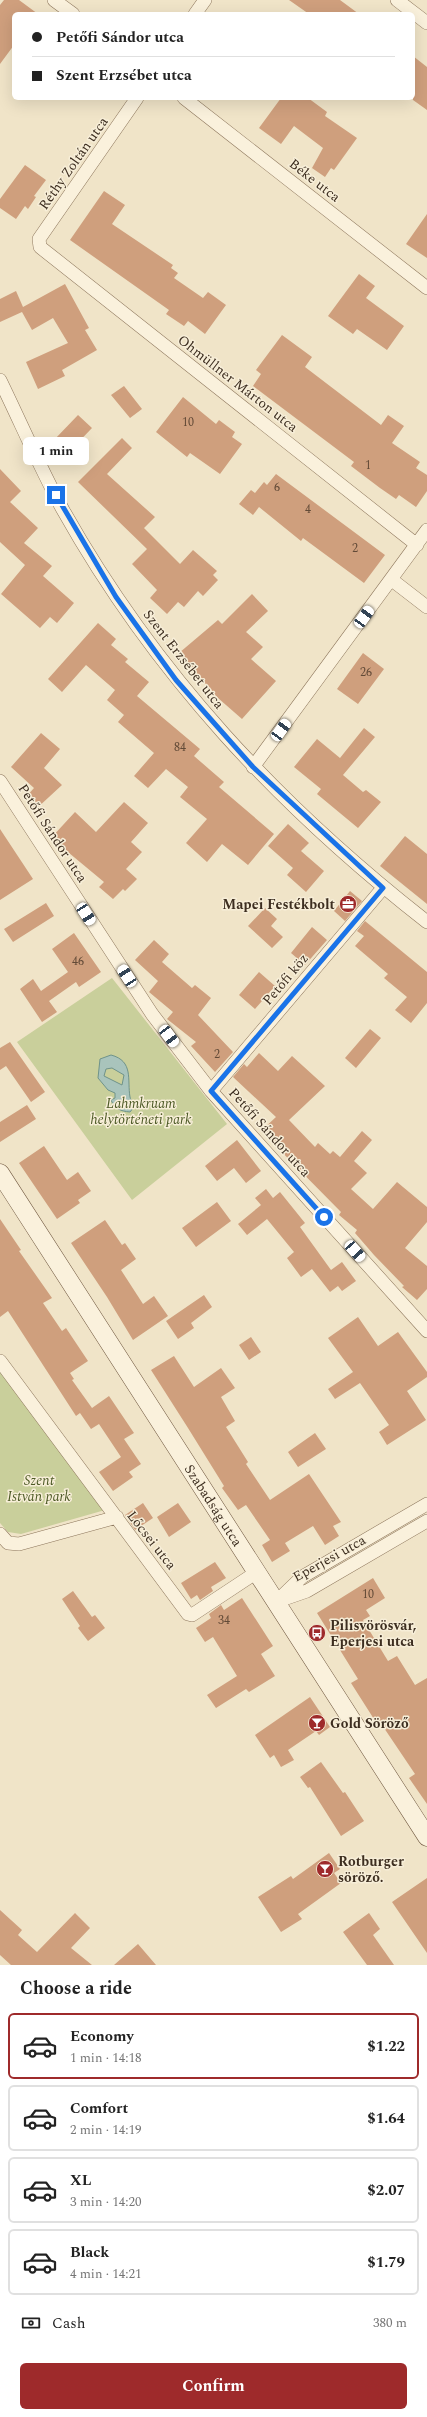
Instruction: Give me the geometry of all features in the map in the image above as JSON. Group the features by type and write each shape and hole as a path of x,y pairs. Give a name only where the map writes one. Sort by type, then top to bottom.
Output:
{"street":[{"path":"54,0 70,12"},
{"path":"196,12 205,0"},
{"path":"398,0 413,12"},
{"path":"415,13 427,23"},
{"name":"Réthy Zoltán utca","path":"40,247 39,240 136,100"},
{"name":"Béke utca","path":"187,100 427,288"},
{"name":"Ohmüllner Márton utca","path":"40,247 417,545"},
{"name":"Szent Erzsébet utca","path":"0,380 63,509 116,597 176,680 253,767 383,888 427,922"},
{"path":"253,767 392,580 427,530"},
{"path":"392,580 427,607"},
{"name":"Petőfi Sándor utca","path":"0,781 152,1014 211,1091 427,1331"},
{"name":"Petőfi köz","path":"211,1091 383,888"},
{"name":"Szabadság utca","path":"0,1173 427,1837"},
{"path":"0,1361 117,1517"},
{"name":"Eperjesi utca","path":"276,1602 302,1577 427,1504"},
{"name":"Lőcsei utca","path":"0,1534 8,1543 19,1544 117,1517 188,1614 192,1615 257,1572"},
{"name":"Eperjesi utca","path":"276,1602 307,1591 427,1521"}],"green space":[{"name":"Lahmkruam helytörténeti park","path":"112,978 227,1124 132,1200 17,1042"},
{"name":"Szent István park","path":"0,1372 105,1510 21,1534 8,1532 0,1523"}],"water":[{"path":"111,1055 118,1058 126,1066 129,1078 130,1097 134,1105 130,1112 121,1110 114,1106 111,1100 115,1098 115,1093 108,1090 98,1078 100,1059","holes":["112,1068 124,1075 122,1085 104,1076 106,1069"]}],"building":[{"path":"4,0 19,0 35,12 12,12 12,48 0,64 0,5"},
{"path":"289,0 340,0 356,12 306,12"},
{"path":"415,58 427,67 427,110 413,100 415,100"},
{"path":"280,100 311,100 327,112 325,116 357,138 334,170 331,168 325,177 312,168 323,148 294,126 281,144 259,128"},
{"path":"25,165 46,180 34,196 36,197 28,209 25,206 16,219 0,208 0,199"},
{"path":"104,191 125,205 112,224 173,265 171,268 178,273 174,278 203,298 208,292 226,305 205,334 188,321 184,326 166,314 169,310 70,240"},
{"path":"427,214 427,258 406,244"},
{"path":"359,274 375,286 366,298 404,326 387,350 357,329 353,334 328,316"},
{"path":"65,284 89,328 85,330 97,350 62,370 65,376 38,389 26,362 68,343 53,318 32,330 22,312 0,322 0,299 16,291 23,307"},
{"path":"282,335 312,357 305,367 381,425 388,415 404,426 392,443 420,462 416,468 427,475 427,491 416,507 399,495 396,499 380,488 351,466 354,462 253,386 261,374 256,370"},
{"path":"124,386 142,409 130,418 111,395"},
{"path":"183,397 216,424 219,420 235,432 232,437 242,444 220,474 190,453 187,457 156,432"},
{"path":"78,415 92,428 68,453 54,440"},
{"path":"122,438 132,448 107,474 155,517 144,528 180,564 193,550 217,571 213,575 218,580 203,596 198,591 184,607 178,602 167,614 150,598 157,590 132,564 147,549 78,482"},
{"path":"0,469 21,491 10,502 38,528 24,543 52,566 43,576 74,603 57,623 50,617 40,628 1,594 25,565 0,542"},
{"path":"276,474 385,555 364,583 303,538 301,541 259,507 253,515 239,504 251,490 255,493 264,482 267,485"},
{"path":"252,594 268,611 246,632 263,647 251,659 276,681 242,719 218,698 179,653 218,620 222,624"},
{"path":"98,623 116,639 111,645 128,659 125,662 149,682 137,696 200,749 194,756 224,782 219,787 274,834 248,865 222,844 207,862 186,843 207,819 180,797 188,787 166,769 148,788 134,776 154,753 118,722 124,715 107,700 115,690 86,665 62,692 48,679"},
{"path":"363,653 384,669 358,704 337,689"},
{"path":"364,728 375,737 343,775 363,792 366,790 381,802 358,828 317,794 321,789 294,767 317,739 340,758"},
{"path":"41,733 60,749 44,768 62,785 36,809 25,798 34,788 11,767"},
{"path":"124,802 148,823 131,842 142,852 126,869 137,879 125,891 123,889 113,899 99,887 104,882 51,838 75,812 96,832"},
{"path":"288,824 309,843 301,851 324,871 306,892 287,875 293,868 268,846"},
{"path":"0,829 33,879 0,900"},
{"path":"405,836 427,854 427,904 380,866"},
{"path":"350,891 362,901 345,921 334,911"},
{"path":"46,903 54,916 13,942 4,929"},
{"path":"265,908 277,919 271,926 283,937 272,948 248,926"},
{"path":"365,921 427,972 427,1003 411,1023 395,1010 407,997 384,978 388,974 355,946 364,936 357,931"},
{"path":"312,927 327,940 305,965 291,953"},
{"path":"74,933 101,972 79,987 76,982 49,1001 57,1012 42,1022 20,989 33,979 41,991 68,972 52,949"},
{"path":"154,940 169,954 162,962 192,988 195,985 211,998 198,1015 233,1052 215,1072 191,1046 196,1042 167,1019 173,1012 149,992 158,981 135,960"},
{"path":"259,972 275,986 255,1009 239,995"},
{"path":"370,1029 381,1038 356,1068 345,1058"},
{"path":"10,1042 45,1092 31,1102 6,1066 0,1070 0,1048"},
{"path":"259,1053 278,1071 292,1056 325,1086 289,1120 315,1147 318,1143 330,1154 333,1151 340,1157 362,1131 372,1140 354,1161 367,1173 351,1189 373,1209 397,1182 427,1207 427,1222 405,1248 427,1266 427,1289 417,1300 402,1287 404,1286 355,1233 357,1230 339,1215 341,1212 261,1131 276,1117 233,1077 244,1064 247,1067"},
{"path":"27,1105 36,1119 0,1142 0,1122"},
{"path":"237,1140 261,1171 246,1183 234,1168 217,1181 205,1166"},
{"path":"44,1146 67,1180 78,1172 91,1191 78,1200 80,1203 57,1219 19,1163"},
{"path":"266,1189 273,1198 280,1192 305,1223 300,1227 331,1270 342,1262 356,1281 342,1291 338,1286 330,1292 312,1269 301,1277 287,1258 294,1252 267,1219 247,1235 238,1224 261,1205 255,1198"},
{"path":"217,1202 231,1221 196,1247 182,1228"},
{"path":"0,1219 21,1250 19,1251 52,1298 43,1303 62,1331 66,1328 88,1361 70,1373 74,1379 72,1380 92,1408 109,1396 134,1433 124,1439 141,1464 129,1472 133,1477 113,1491 99,1472 121,1457 99,1424 91,1429 80,1413 76,1416 8,1311 0,1317"},
{"path":"105,1220 122,1245 125,1243 136,1259 121,1270 143,1304 154,1296 168,1316 133,1340 107,1297 71,1243"},
{"path":"204,1295 212,1307 191,1323 194,1328 178,1339 166,1321"},
{"path":"358,1317 378,1346 398,1332 427,1372 427,1377 407,1391 426,1420 387,1445 379,1432 389,1425 360,1383 335,1399 328,1389 353,1372 328,1338"},
{"path":"251,1337 261,1352 249,1360 239,1345"},
{"path":"174,1356 194,1387 221,1368 235,1388 221,1397 235,1421 226,1427 248,1462 246,1464 270,1500 309,1474 341,1522 333,1526 339,1536 325,1545 313,1526 285,1543 290,1551 272,1562 262,1545 270,1540 246,1505 238,1510 222,1488 224,1486 151,1370"},
{"path":"315,1433 326,1449 298,1467 288,1452"},
{"path":"143,1503 153,1518 135,1530 125,1515"},
{"path":"178,1503 191,1522 169,1537 157,1517"},
{"path":"215,1562 226,1578 211,1587 213,1591 200,1600 197,1595 191,1599 181,1583"},
{"path":"373,1578 385,1598 366,1610 370,1616 363,1620 388,1661 397,1656 415,1685 427,1678 427,1804 409,1778 415,1774 382,1725 379,1727 351,1683 358,1679 317,1613"},
{"path":"73,1591 92,1617 95,1615 105,1628 88,1641 78,1628 80,1626 62,1599"},
{"path":"242,1598 273,1646 261,1654 275,1676 249,1692 246,1689 216,1708 207,1695 237,1676 213,1637 205,1642 196,1628 211,1618 209,1614 221,1605 224,1610"},
{"path":"310,1697 330,1727 319,1735 316,1731 288,1750 294,1760 281,1767 274,1755 270,1758 255,1735"},
{"path":"321,1762 343,1793 345,1792 364,1821 341,1836 310,1787 308,1788 300,1777"},
{"path":"329,1853 340,1869 334,1873 341,1883 298,1914 302,1919 281,1932 258,1897 291,1876 293,1879"},
{"path":"427,1878 427,1953 392,1902"},
{"path":"0,1910 22,1930 18,1935 37,1952 75,1913 90,1928 71,1948 92,1965 11,1965 0,1955"},
{"path":"369,1913 380,1929 373,1935 394,1965 367,1965 343,1932"},
{"path":"138,1944 156,1965 114,1965"}],"place":[{"name":"Mapei Festékbolt","path":"348,904"},
{"name":"Pilisvörösvár, Eperjesi utca","path":"317,1633"},
{"name":"Gold Söröző","path":"317,1723"},
{"name":"Rotburger söröző.","path":"325,1869"}],"route":[{"path":"56,495 116,597 176,680 253,767 383,888 211,1091 324,1217"}]}
